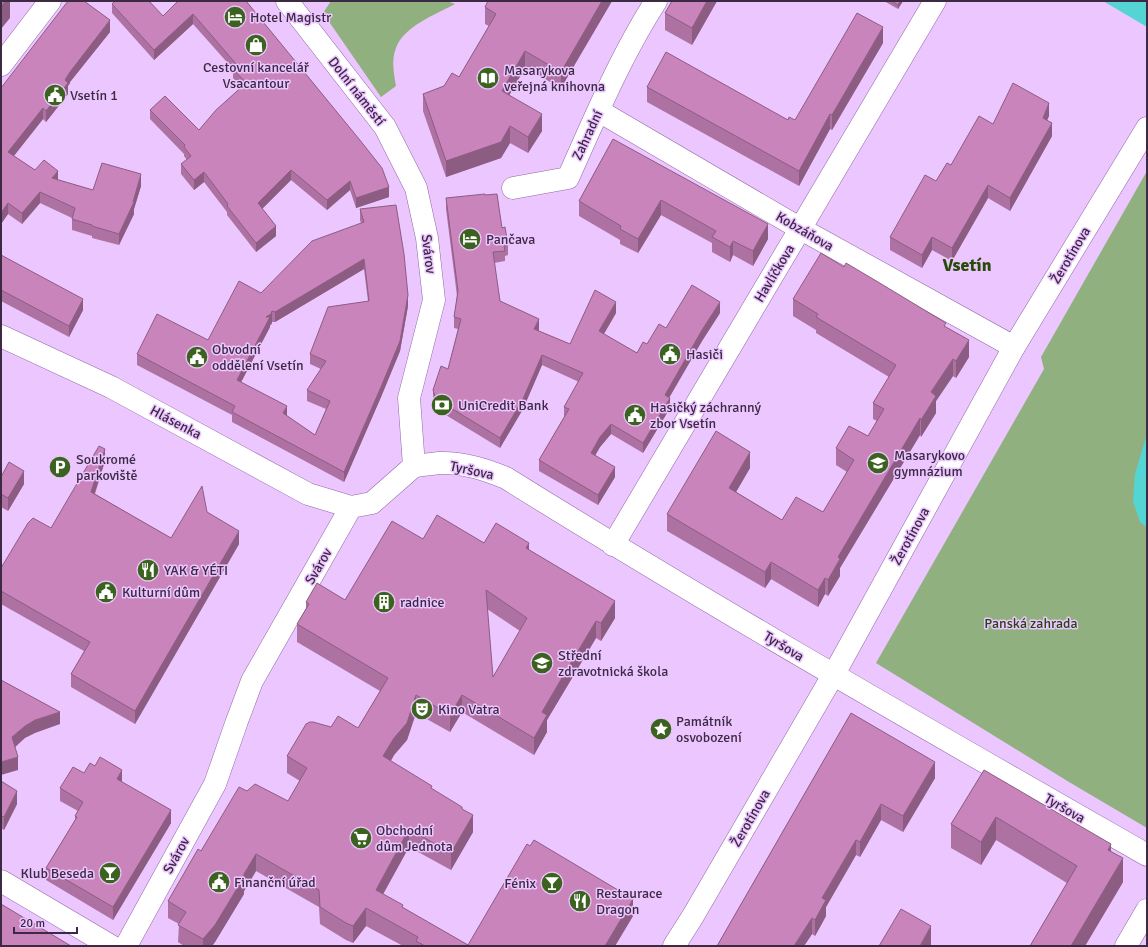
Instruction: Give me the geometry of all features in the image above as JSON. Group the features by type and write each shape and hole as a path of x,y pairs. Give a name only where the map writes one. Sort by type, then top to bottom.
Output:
{"street":[{"path":"1,65 50,1"},
{"name":"Dolní náměstí","path":"287,1 385,127 416,188"},
{"name":"Zahradní","path":"513,188 568,178 636,32 656,1"},
{"name":"Havlíčkova","path":"614,545 935,1"},
{"name":"Kobzáňova","path":"599,111 801,229 1014,347"},
{"name":"Žerotínova","path":"674,946 833,675 1014,347 1147,128"},
{"name":"Svárov","path":"414,466 409,398 434,300 428,238 416,188"},
{"name":"Hlásenka","path":"1,336 111,387 308,494 351,507"},
{"name":"Tyršova","path":"414,466 440,463 465,465 487,470 506,478 614,545 833,675 1147,855"},
{"path":"351,507 372,503 414,466"},
{"name":"Svárov","path":"126,946 215,784 252,682 351,507"},
{"path":"1,881 111,946"},
{"path":"1126,946 1147,910"}],"green space":[{"path":"331,1 447,1 455,4 413,27 400,40 394,53 393,67 396,86 381,97 323,13"},
{"name":"Panská zahrada","path":"1147,171 1147,828 1069,782 876,663 1044,369 1041,357"}],"shaded area":[{"path":"1103,1 1147,1 1147,27"},
{"path":"1147,434 1147,528 1140,522 1133,501 1135,474"}],"building":[{"path":"68,1 84,1 110,20 70,72 65,80 68,83 46,111 43,108 8,152 35,170 44,160 58,171 52,178 93,190 102,163 141,174 134,202 119,234 72,219 75,208 40,192 22,213 8,203 1,213 1,88"},
{"path":"115,1 149,1 163,16 178,1 246,1 382,168 389,187 356,198 350,181 327,200 291,170 258,203 276,226 256,243 227,206 228,204 204,172 194,180 181,164 191,156 184,147 185,145 150,110 165,96 199,130 216,110 246,83 233,69 237,65 193,14 154,50 112,4"},
{"path":"488,1 602,1 561,72 525,51 502,91 542,114 528,137 510,126 501,142 446,161 423,94 444,86 452,73 459,77 496,14 485,7"},
{"path":"672,1 707,1 692,28 665,13"},
{"path":"892,1 900,1 898,5"},
{"path":"857,13 883,27 832,115 830,114 799,171 647,87 666,52 788,120 789,117 795,120"},
{"path":"1013,83 1049,103 1043,118 1052,123 1010,198 988,185 952,248 932,237 922,255 890,237 925,175 936,181 947,163 951,165 979,116 993,124"},
{"path":"613,139 768,224 753,251 733,241 730,247 712,237 716,231 661,200 638,239 620,229 621,226 579,201"},
{"path":"497,194 502,228 505,227 508,245 504,246 505,251 493,252 500,301 539,319 534,329 570,344 595,290 616,302 599,331 637,353 643,342 647,344 659,324 666,328 692,285 720,302 702,330 665,395 670,398 643,443 611,424 600,437 591,453 615,467 598,495 539,460 569,409 564,407 583,373 542,355 523,399 500,438 436,399 433,390 441,366 448,369 461,319 454,317 458,291 446,198"},
{"path":"396,205 404,254 408,295 400,341 344,472 232,412 235,406 137,354 157,314 208,340 239,281 261,293 312,241 364,222 360,209","holes":["364,259 369,301 328,307 310,354 326,361 307,390 330,401 315,435 283,413 287,406 237,380 270,317 266,317 271,314 272,311 275,312"]},
{"path":"821,253 844,267 846,263 946,323 944,326 969,340 956,361 953,359 931,392 936,396 921,420 920,418 838,557 840,559 828,580 825,578 818,590 771,562 765,572 667,514 716,431 750,452 729,488 782,520 796,497 823,512 854,460 836,448 849,426 868,436 884,409 873,403 896,365 816,317 818,314 793,299"},
{"path":"1,255 83,299 69,326 1,290"},
{"name":"Kulturní dům","path":"99,446 105,449 91,492 171,538 202,486 207,512 239,531 135,711 71,674 90,642 1,591 1,568 28,523 33,518 51,528"},
{"path":"9,462 24,471 8,498 1,494 1,477"},
{"path":"437,515 484,543 496,523 529,543 526,548 615,601 601,623 596,621 566,671 542,712 547,715 534,738 462,695 450,715 416,695 407,723 394,738 383,756 432,786 431,788 473,815 451,853 409,829 376,890 403,905 402,907 468,945 527,844 530,846 534,840 633,899 605,946 425,946 416,941 418,937 366,908 353,926 346,923 320,907 319,890 256,854 215,925 203,939 178,925 186,912 168,901 198,849 201,851 239,787 247,791 255,784 288,801 307,768 287,756 306,724 313,722 331,727 338,716 358,728 388,678 297,624 309,604 306,602 317,583 345,600 392,521 423,539","holes":["486,590 527,618 493,677"]},
{"path":"1,680 60,712 35,720 12,737 18,757 1,762"},
{"path":"851,713 935,762 903,816 881,804 860,842 856,840 822,898 826,900 815,920 812,918 794,946 717,946"},
{"path":"100,757 122,770 117,779 171,810 113,907 46,868 77,817 75,816 83,802 60,788 73,767 84,773 90,763 95,766"},
{"path":"984,770 1111,844 1108,850 1123,858 1071,946 1030,946 1077,866 996,817 981,842 951,824"},
{"path":"1,781 17,791 4,817 1,816"},
{"path":"1,904 71,946 1,946"},
{"path":"901,909 931,926 920,946 879,946"}],"place":[{"name":"Hotel Magistr","path":"235,17"},
{"name":"Cestovní kancelář Vsacantour","path":"256,45"},
{"name":"Masarykova veřejná knihovna","path":"488,78"},
{"name":"Vsetín 1","path":"55,95"},
{"name":"Pančava","path":"470,239"},
{"name":"Hasiči","path":"670,354"},
{"name":"Obvodní oddělení Vsetín","path":"197,357"},
{"name":"UniCredit Bank","path":"442,405"},
{"name":"Hasičký záchranný zbor Vsetín","path":"635,415"},
{"name":"Masarykovo gymnázium","path":"878,463"},
{"name":"Soukromé parkoviště","path":"60,467"},
{"name":"YAK & YÉTI","path":"148,570"},
{"name":"Kulturní dům","path":"106,592"},
{"name":"radnice","path":"384,602"},
{"name":"Střední zdravotnická škola","path":"542,663"},
{"name":"Kino Vatra","path":"422,709"},
{"name":"Památník osvobození","path":"661,729"},
{"name":"Obchodní dům Jednota","path":"361,838"},
{"name":"Klub Beseda","path":"110,873"},
{"name":"Finanční úřad","path":"219,882"},
{"name":"Fénix","path":"552,883"},
{"name":"Restaurace Dragon","path":"580,901"}],"district":[{"name":"Vsetín","path":"967,265"}]}
